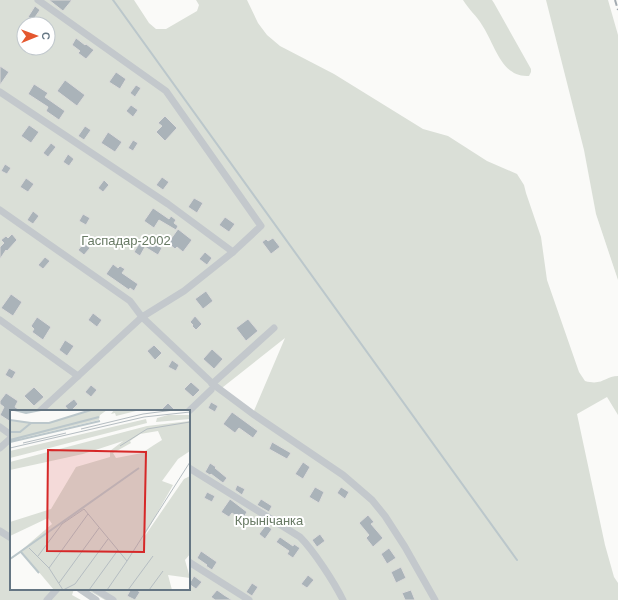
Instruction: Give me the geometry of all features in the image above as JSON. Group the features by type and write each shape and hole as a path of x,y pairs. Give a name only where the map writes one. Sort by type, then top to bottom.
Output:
{"street":[{"path":"38,0 166,92 261,226 233,252 184,291 142,317 41,410"},
{"path":"0,92 168,204 233,252"},
{"path":"0,210 130,301 142,317 212,387 342,475 372,500 385,516 405,547 435,600"},
{"path":"0,320 78,376"},
{"path":"190,410 274,328"},
{"path":"0,427 10,434"},
{"path":"0,448 10,439"},
{"path":"190,469 300,537 326,571 343,600"},
{"path":"0,531 10,537"},
{"path":"190,563 249,600"},
{"path":"47,600 57,590"},
{"path":"81,590 96,600"},
{"path":"98,590 113,600"}],"green space":[{"path":"0,0 134,0 149,23 156,29 166,29 197,11 199,5 196,0 247,0 258,23 267,35 280,46 334,74 423,129 448,136 487,161 517,174 524,185 541,237 547,280 579,372 585,381 591,382 600,382 610,377 618,376 618,415 607,397 577,414 605,545 614,577 618,583 618,600 105,600 88,590 190,590 190,410 10,410 10,590 74,590 72,595 81,600 0,600","holes":["285,338 253,413 218,391"]},
{"path":"463,0 492,0 531,69 529,76 519,75 512,72 505,66 480,22"},
{"path":"546,0 608,0 618,35 618,280 596,214 584,150"}],"building":[{"path":"49,0 72,0 63,11"},
{"path":"35,6 40,10 36,16 29,16"},
{"path":"76,38 94,50 86,59 78,53 80,51 72,45"},
{"path":"0,66 9,72 0,85"},
{"path":"116,72 126,79 120,89 109,82"},
{"path":"65,80 85,95 77,106 57,91"},
{"path":"34,84 48,93 45,97 65,111 59,120 46,111 48,107 28,94"},
{"path":"136,85 141,88 135,97 130,93"},
{"path":"131,105 138,110 133,117 126,111"},
{"path":"165,116 177,128 165,141 156,132 162,126 158,123"},
{"path":"29,125 39,132 31,143 21,136"},
{"path":"85,126 91,130 84,140 78,136"},
{"path":"108,132 122,142 115,152 101,143"},
{"path":"133,140 138,143 133,151 128,148"},
{"path":"51,143 56,147 48,157 43,153"},
{"path":"68,154 74,159 69,166 63,162"},
{"path":"5,164 11,168 7,174 1,171"},
{"path":"162,177 169,182 163,190 156,185"},
{"path":"26,178 34,184 28,192 20,187"},
{"path":"104,180 109,185 103,192 98,188"},
{"path":"194,198 203,203 197,213 188,207"},
{"path":"153,208 169,219 171,216 176,220 174,223 178,226 176,230 159,220 154,228 144,221"},
{"path":"33,211 39,216 33,224 27,220"},
{"path":"83,214 90,218 86,225 79,221"},
{"path":"225,217 235,224 229,232 219,225"},
{"path":"178,229 192,240 183,252 177,247 175,249 168,243"},
{"path":"12,234 17,240 7,251 6,250 0,259 0,247 4,243 1,240 6,236 8,238"},
{"path":"144,236 162,248 158,255 145,247 140,256 134,252"},
{"path":"273,238 280,247 271,254 262,242 266,239 268,241"},
{"path":"84,243 90,248 84,255 78,250"},
{"path":"205,252 212,258 207,265 199,259"},
{"path":"45,257 50,261 43,269 38,265"},
{"path":"113,264 118,268 120,266 125,269 122,273 138,284 134,291 130,288 129,290 106,274"},
{"path":"206,291 213,301 203,309 195,299"},
{"path":"11,294 22,302 13,316 1,308"},
{"path":"93,313 102,320 97,327 88,320"},
{"path":"195,316 202,324 196,330 190,322"},
{"path":"37,317 51,327 43,340 32,332 34,329 31,326"},
{"path":"248,319 258,331 246,341 236,328"},
{"path":"65,340 74,346 67,356 59,350"},
{"path":"154,345 162,353 155,360 147,351"},
{"path":"212,349 223,359 214,369 203,359"},
{"path":"172,360 179,365 176,371 168,367"},
{"path":"9,368 16,372 12,379 5,375"},
{"path":"191,382 200,390 193,397 184,389"},
{"path":"91,385 97,390 91,397 85,392"},
{"path":"34,387 44,397 34,406 24,396"},
{"path":"6,393 18,401 15,407 20,410 10,410 10,421 0,415 4,407 0,404 0,401"},
{"path":"74,399 78,404 72,410 68,410 65,406"},
{"path":"211,402 218,406 215,412 208,408"},
{"path":"168,403 175,410 161,410"},
{"path":"232,412 258,431 253,438 239,428 235,433 223,424"},
{"path":"272,442 291,453 287,459 269,449"},
{"path":"303,462 310,467 303,479 295,474"},
{"path":"210,463 227,478 223,483 211,474 210,475 205,472"},
{"path":"237,485 245,489 242,495 235,490"},
{"path":"315,487 324,492 319,503 309,497"},
{"path":"341,487 349,492 345,499 337,493"},
{"path":"207,492 215,496 212,502 204,498"},
{"path":"230,499 247,512 242,520 232,513 229,517 221,512"},
{"path":"261,499 272,506 269,512 257,505"},
{"path":"368,515 374,522 371,524 383,538 373,547 366,538 369,535 359,523"},
{"path":"266,525 272,529 265,539 259,534"},
{"path":"320,534 325,541 317,547 312,540"},
{"path":"280,537 293,546 294,544 300,548 293,558 287,554 289,551 276,542"},
{"path":"389,548 396,558 387,564 381,554"},
{"path":"201,551 217,562 212,570 197,558"},
{"path":"401,567 406,578 396,583 391,572"},
{"path":"308,575 314,580 307,588 301,584"},
{"path":"194,576 202,582 196,589 190,585"},
{"path":"252,583 258,587 252,596 246,592"},
{"path":"130,590 137,590 140,592 135,600 127,596"},
{"path":"217,590 232,600 215,600 211,597"},
{"path":"411,590 415,600 405,600 402,593"}],"waterway":[{"path":"113,0 517,560"}],"railway":[{"path":"615,0 618,10"}],"park label":[{"name":"Гаспадар-2002","path":"126,240"},
{"name":"Крынічанка","path":"269,520"}]}
